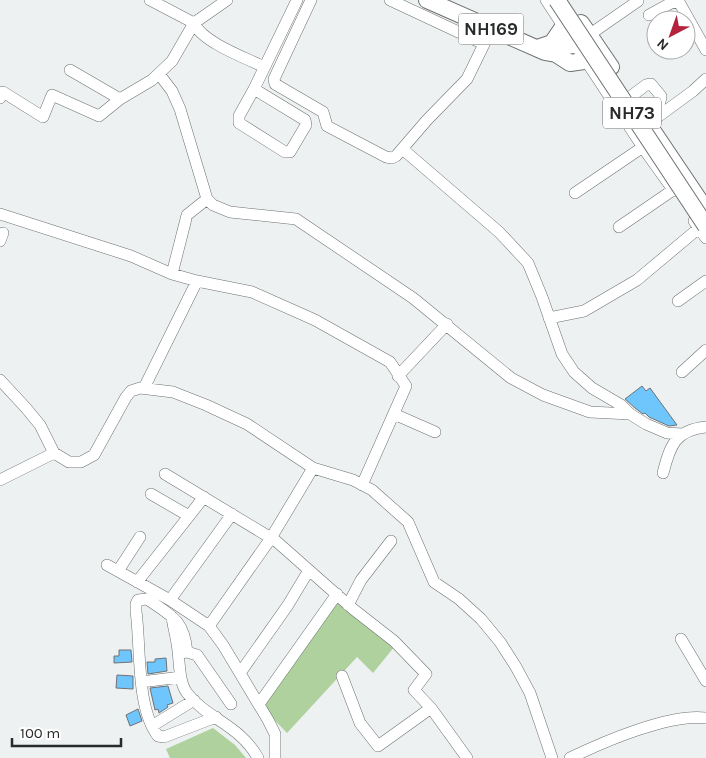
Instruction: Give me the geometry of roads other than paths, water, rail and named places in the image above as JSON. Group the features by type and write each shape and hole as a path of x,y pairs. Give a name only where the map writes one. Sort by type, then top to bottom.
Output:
{"highway":[{"name":"NH169","path":"427,0 537,48 556,54 570,63 605,58"},
{"name":"NH73","path":"557,0 703,227"},
{"path":"566,0 706,210"},
{"path":"537,48 552,43 563,27"},
{"path":"556,54 566,46 575,45 592,38"}],"street":[{"path":"150,0 194,23 196,28 218,46 260,65"},
{"path":"0,98 3,92 43,117 52,95 99,116 120,99 159,74 172,61 194,23 227,0"},
{"path":"254,89 305,120 306,125 290,152 285,152 238,123 239,116 297,0"},
{"path":"311,0 274,79 275,84 323,112 328,126 386,157 392,158 396,156 467,79 490,28"},
{"path":"390,0 484,44"},
{"path":"546,0 643,147 703,227 706,238"},
{"path":"592,38 638,1"},
{"path":"657,10 671,2 679,2 684,10"},
{"path":"696,32 706,50"},
{"path":"70,70 120,99"},
{"path":"159,74 172,91 180,109 207,199 213,205 230,212 296,219 413,298 511,378 544,395 590,412 630,414"},
{"path":"645,120 706,79"},
{"path":"630,97 646,85 651,84 660,93 662,98 660,102 645,120"},
{"path":"576,193 643,147"},
{"path":"406,152 499,232 528,263 562,354 574,372 592,388 646,424 667,433 682,434"},
{"path":"619,227 674,190"},
{"path":"172,274 187,215 207,199"},
{"path":"0,214 131,256 172,274 252,292 315,320 390,362 406,386 362,485"},
{"path":"550,318 584,311 637,280 703,227"},
{"path":"144,388 197,281"},
{"path":"678,301 706,281"},
{"path":"398,376 447,324"},
{"path":"682,372 706,350"},
{"path":"0,380 40,425 54,453 69,462 81,462 94,455 126,397 131,391 144,388 173,392 206,405 247,424 313,468 372,490 408,522 434,582 459,599 481,619 500,642 530,693 552,758"},
{"path":"394,414 435,432"},
{"path":"663,473 675,440 693,429 706,427"},
{"path":"0,480 54,453"},
{"path":"209,626 271,538 313,468"},
{"path":"165,474 271,538 348,605 394,641 426,674 414,690 432,708 467,758"},
{"path":"152,494 189,516"},
{"path":"137,582 204,497"},
{"path":"170,600 232,514"},
{"path":"118,571 140,537"},
{"path":"348,605 361,580 391,541"},
{"path":"107,565 170,600 209,626 223,644 275,734 276,758"},
{"path":"240,673 288,605 309,570"},
{"path":"259,704 337,594"},
{"path":"216,717 164,738 158,736 152,726 142,693 136,604 138,600 147,598 172,617 182,652 181,677 186,693 246,740 258,758"},
{"path":"681,639 706,681"},
{"path":"182,652 197,655 231,704"},
{"path":"342,676 360,723 378,746 432,708"},
{"path":"141,682 181,677"},
{"path":"152,726 194,700"},
{"path":"570,758 588,749 639,730 686,717 706,718"}]}
